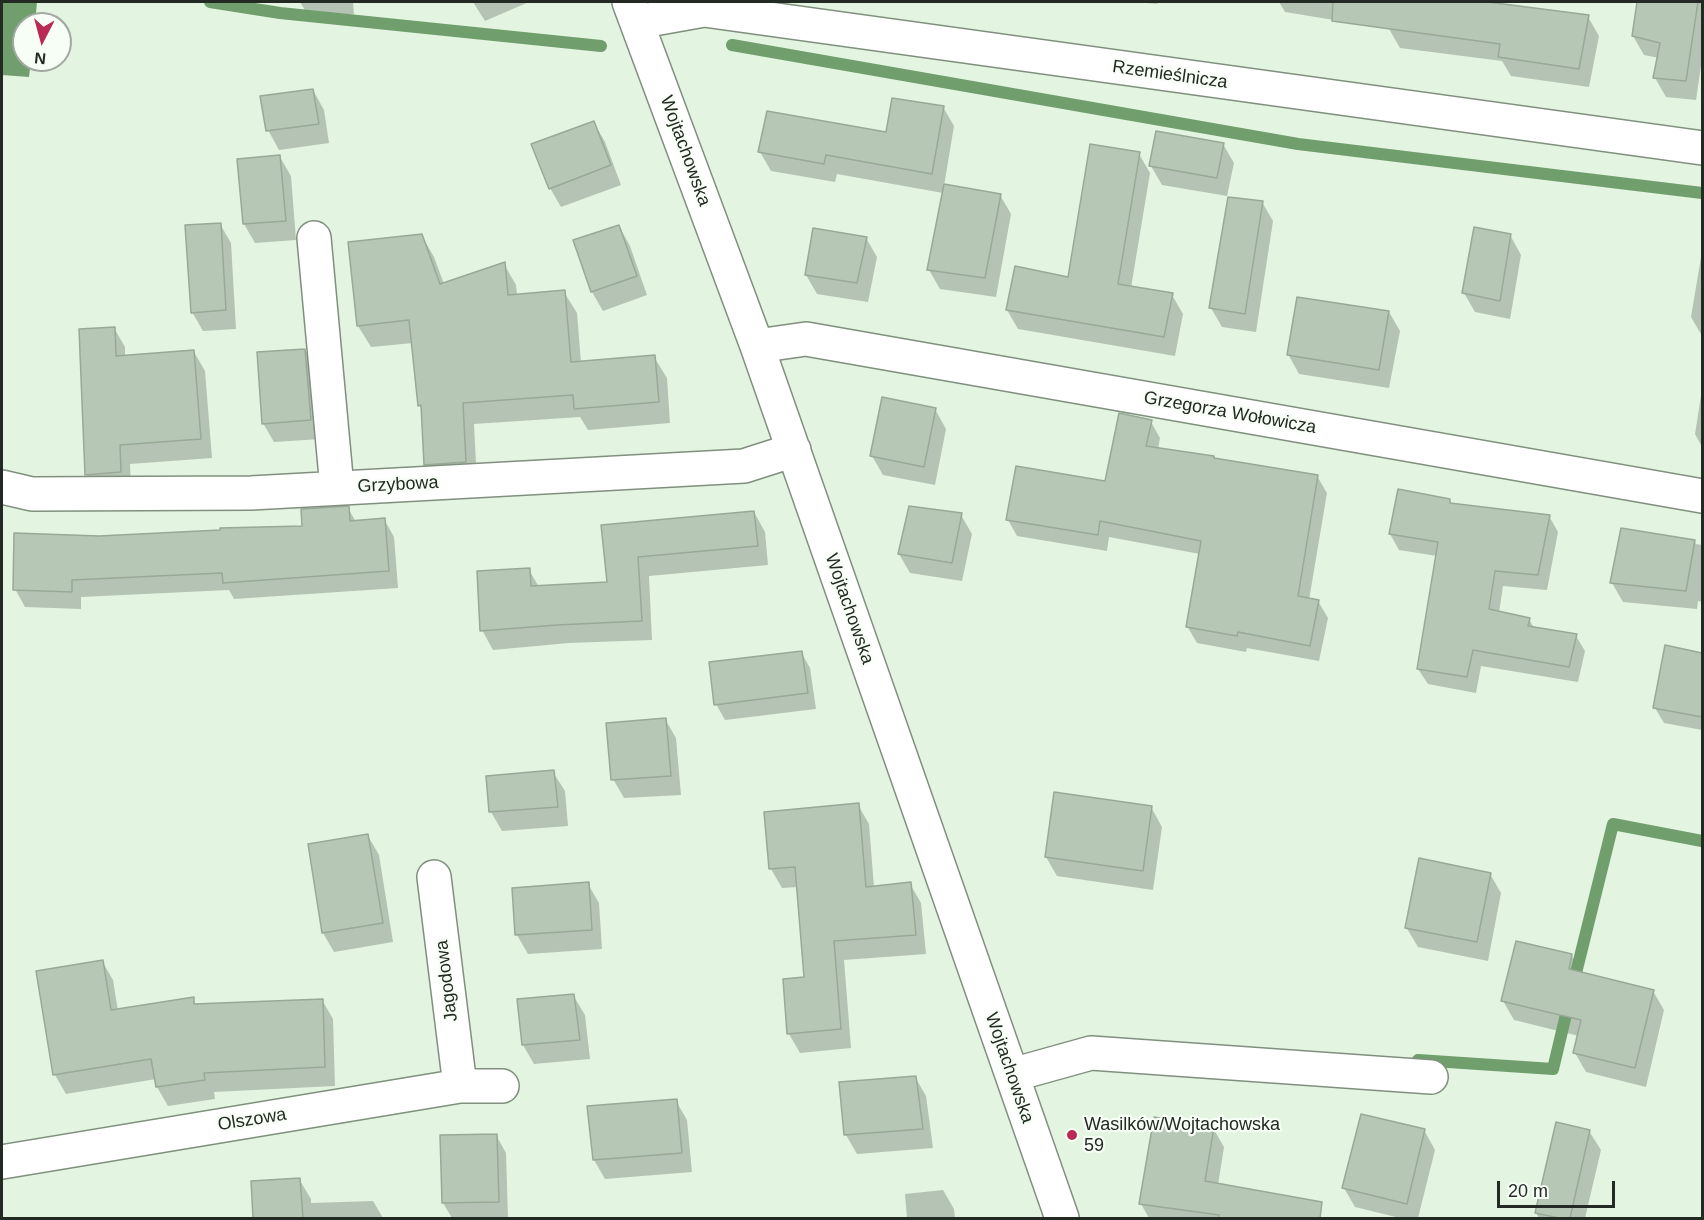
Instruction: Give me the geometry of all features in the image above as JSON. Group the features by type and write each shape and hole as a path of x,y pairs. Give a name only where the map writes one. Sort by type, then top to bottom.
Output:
{"street":[{"name":"Rzemieślnicza","path":"633,12 704,10 1702,148"},
{"name":"Wojtachowska","path":"633,12 794,450 1062,1218"},
{"path":"314,238 337,488"},
{"name":"Grzegorza Wołowicza","path":"757,346 806,339 1702,496"},
{"name":"Grzybowa","path":"2,487 32,494 251,493 744,466 794,450"},
{"name":"Jagodowa","path":"434,877 460,1086"},
{"path":"1012,1075 1091,1053 1431,1077"},
{"name":"Olszowa","path":"2,1162 460,1086 502,1086"}],"shaded area":[{"path":"2,2 37,2 36,12 12,12 12,72 30,72 29,77 2,75"}],"building":[{"path":"1333,2 1488,2 1589,15 1579,69 1498,57 1500,44 1332,21"},
{"path":"1637,2 1698,2 1686,81 1653,78 1660,43 1632,36"},
{"path":"313,89 319,124 266,131 260,96"},
{"path":"892,98 944,106 932,174 826,155 824,164 758,152 767,111 886,132"},
{"path":"594,121 611,165 549,189 531,144"},
{"path":"1156,131 1224,143 1217,178 1149,166"},
{"path":"1090,144 1140,152 1118,284 1173,293 1164,337 1006,310 1015,266 1068,277"},
{"path":"280,155 286,221 243,224 237,159"},
{"path":"944,184 1001,194 985,278 927,270"},
{"path":"1228,197 1263,201 1245,314 1209,308"},
{"path":"221,223 226,310 191,313 185,225"},
{"path":"619,225 637,276 591,292 573,240"},
{"path":"1474,227 1511,234 1500,301 1462,293"},
{"path":"813,228 867,237 857,283 805,275"},
{"path":"422,234 440,284 505,262 508,295 565,290 571,362 655,355 659,402 574,409 573,395 463,403 466,462 424,465 421,405 418,406 409,320 357,326 348,242"},
{"path":"1297,297 1389,311 1379,370 1287,355"},
{"path":"115,327 116,356 194,350 201,439 120,445 121,472 85,475 79,329"},
{"path":"305,349 311,420 262,424 257,352"},
{"path":"882,397 936,408 924,467 870,456"},
{"path":"1119,413 1152,420 1146,446 1318,475 1298,596 1319,600 1310,646 1238,632 1237,636 1186,627 1201,541 1100,521 1098,535 1006,520 1016,466 1105,481"},
{"path":"1398,489 1450,499 1450,503 1550,515 1538,575 1495,571 1489,609 1530,618 1528,626 1577,634 1569,667 1473,650 1467,677 1417,669 1438,542 1389,534"},
{"path":"349,506 350,521 385,518 389,571 223,583 222,573 72,580 72,592 13,590 14,533 99,536 220,530 220,528 302,526 301,509"},
{"path":"909,506 962,513 952,563 898,554"},
{"path":"754,511 758,546 638,557 642,621 480,631 477,571 530,568 531,586 607,582 601,525"},
{"path":"1621,528 1695,540 1686,591 1610,583"},
{"path":"1665,645 1702,653 1702,717 1653,708"},
{"path":"802,651 808,693 714,705 709,662"},
{"path":"666,718 671,776 611,780 606,723"},
{"path":"554,770 558,807 489,812 486,776"},
{"path":"1054,792 1152,806 1143,871 1045,857"},
{"path":"859,803 866,887 911,882 916,935 834,941 841,1029 787,1034 783,979 804,977 795,867 769,869 764,812"},
{"path":"368,834 383,923 322,933 308,844"},
{"path":"1419,858 1491,873 1477,942 1405,928"},
{"path":"589,882 592,930 515,935 512,888"},
{"path":"1516,941 1572,954 1569,969 1654,990 1635,1068 1573,1053 1581,1020 1501,1001"},
{"path":"103,960 111,1010 194,997 194,1004 323,999 325,1067 204,1073 205,1080 156,1087 151,1059 53,1075 36,971"},
{"path":"574,994 580,1040 522,1045 517,999"},
{"path":"916,1076 923,1129 844,1135 839,1082"},
{"path":"677,1099 682,1153 593,1160 587,1106"},
{"path":"1361,1114 1425,1129 1407,1204 1342,1188"},
{"path":"1154,1117 1214,1127 1205,1181 1322,1202 1320,1218 1218,1218 1219,1215 1139,1204"},
{"path":"1556,1122 1590,1130 1570,1218 1535,1213"},
{"path":"497,1134 499,1202 442,1203 440,1135"},
{"path":"300,1178 303,1218 253,1218 251,1181"}],"waterway":[{"path":"210,2 280,13 601,46"},
{"path":"732,45 1298,144 1702,193"},
{"path":"1573,985 1613,824 1702,841"},
{"path":"1418,1060 1553,1069 1569,1002"}],"place":[{"name":"Wasilków/Wojtachowska 59","path":"1072,1135"}]}
